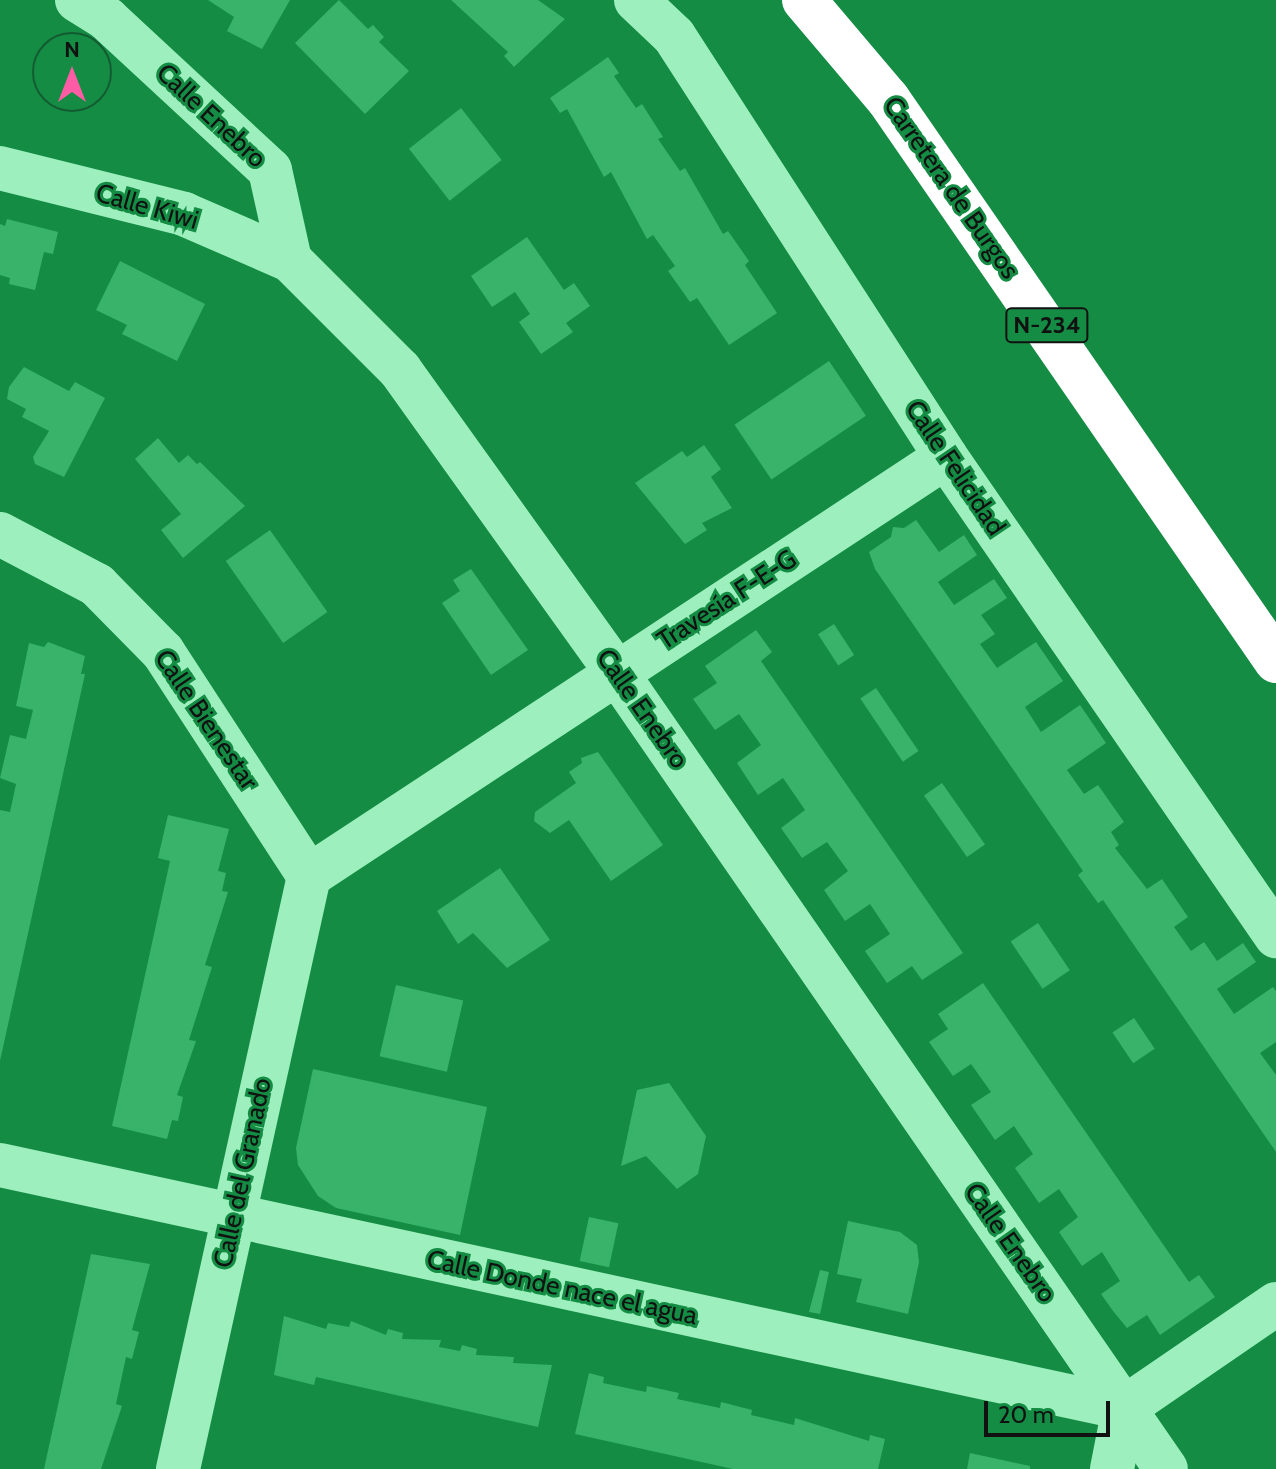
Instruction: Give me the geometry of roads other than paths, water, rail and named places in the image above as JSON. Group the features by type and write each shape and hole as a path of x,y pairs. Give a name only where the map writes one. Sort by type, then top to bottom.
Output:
{"highway":[{"name":"Carretera de Burgos","path":"804,0 888,99 1276,661"}],"street":[{"name":"Calle Enebro","path":"77,0 107,19 270,170 290,260 400,370 616,672 1166,1469"},
{"name":"Calle Felicidad","path":"636,0 674,36 946,457 1276,936"},
{"name":"Calle Kiwi","path":"0,168 184,214 290,260"},
{"name":"Travesía F-E-G","path":"309,876 946,457"},
{"name":"Calle Bienestar","path":"0,534 97,585 163,652 309,876"},
{"name":"Calle del Granado","path":"178,1469 309,876"},
{"name":"Calle Donde nace el agua","path":"0,1165 1124,1408"},
{"path":"1112,1469 1124,1408 1276,1304"}]}
